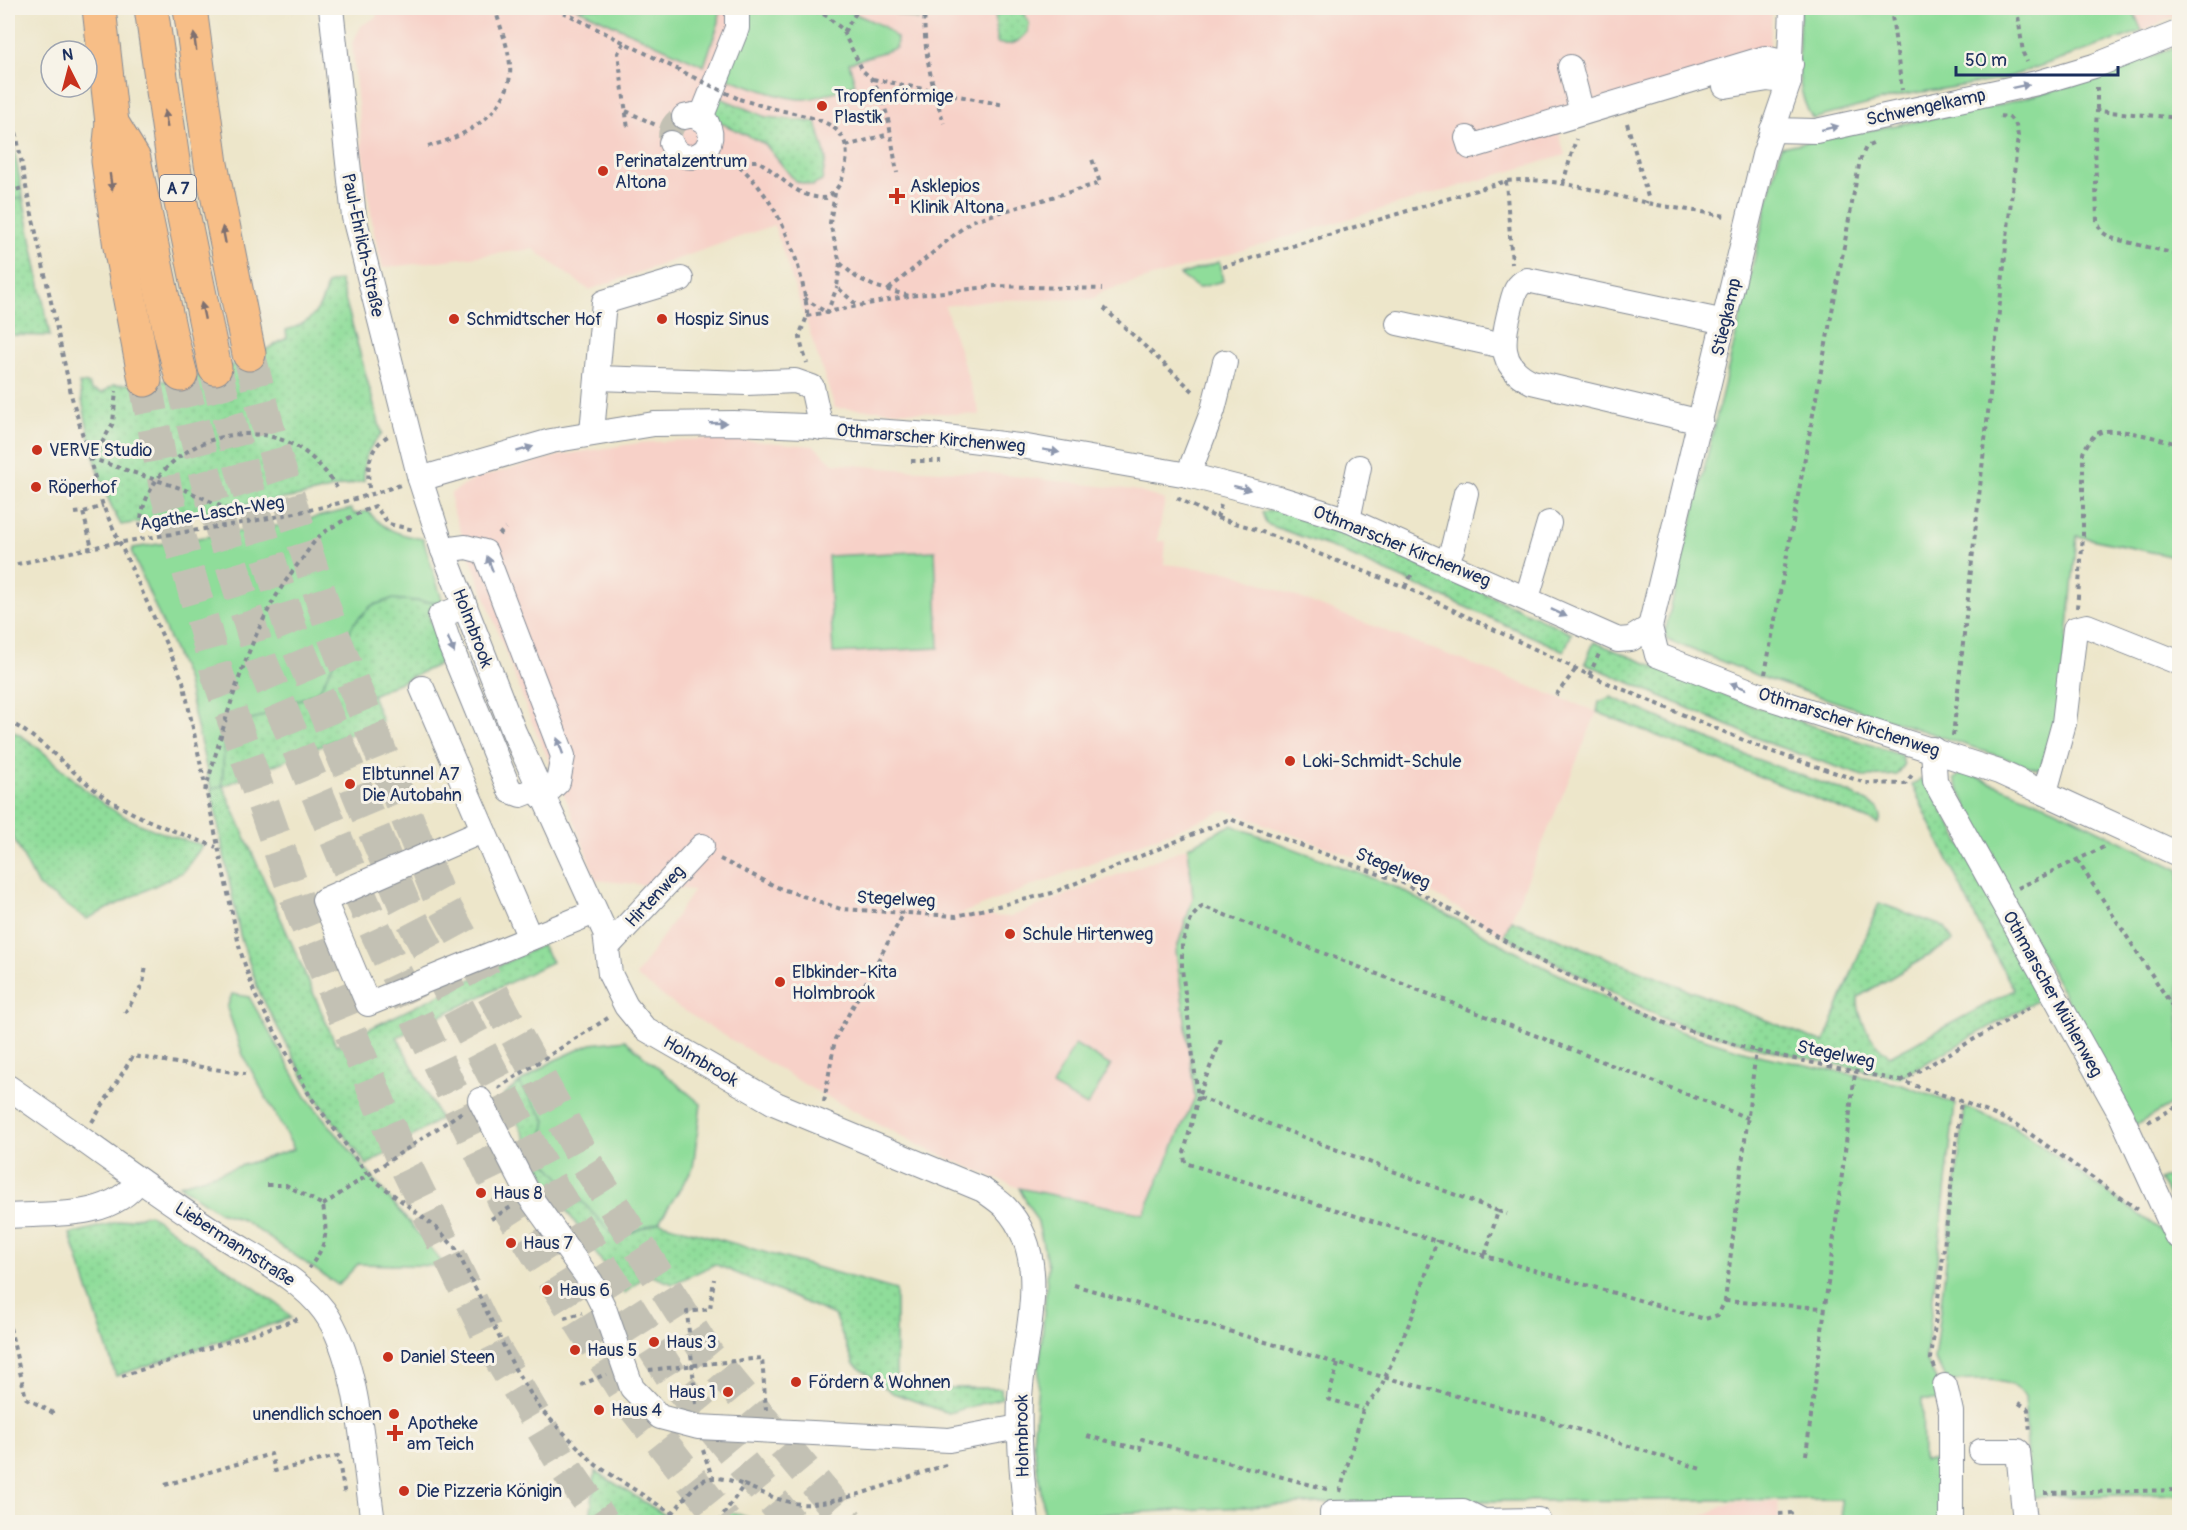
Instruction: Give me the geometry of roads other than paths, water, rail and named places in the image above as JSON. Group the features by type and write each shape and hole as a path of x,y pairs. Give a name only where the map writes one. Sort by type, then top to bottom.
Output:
{"highway":[{"name":"A 7","path":"99,8 112,123 108,161 120,248 130,386"},
{"name":"A 7","path":"151,8 175,174 215,368"},
{"name":"A 7","path":"190,8 211,164 249,354"},
{"name":"A 7","path":"112,123 134,159 167,321 182,375"}],"street":[{"name":"Paul-Ehrlich-Straße","path":"336,8 354,217 420,478"},
{"path":"666,135 677,152 691,157 705,151 709,145 710,130 692,117 737,28 737,8"},
{"name":"Stiegkamp","path":"1650,627 1748,219 1790,73 1792,8"},
{"name":"Schwengelkamp","path":"1772,130 1816,131 2037,83 2094,66 2180,32"},
{"path":"1467,138 1470,147 1765,58 1790,73"},
{"path":"1569,67 1582,113"},
{"path":"1725,86 1790,73"},
{"path":"592,432 604,302 681,279"},
{"path":"1701,422 1532,382 1520,377 1513,369 1503,346 1506,325 1520,283 1527,280 1725,322"},
{"path":"1398,323 1503,346"},
{"path":"1188,474 1213,410 1225,362"},
{"path":"597,378 746,383 795,381 812,387 820,428"},
{"name":"Othmarscher Kirchenweg","path":"420,478 551,441 592,432 654,424 734,423 930,435 1027,447 1188,474 1278,498 1348,520 1618,640 1631,639 1650,627 1654,649 1662,659 1760,695 1943,745 2180,855"},
{"path":"1348,520 1359,467"},
{"name":"Holmbrook","path":"420,478 443,550 540,792 605,932 610,974 626,1006 644,1028 776,1104 983,1190 1005,1206 1019,1226 1028,1252 1034,1283 1020,1396 1019,1427 1019,1455 1027,1522"},
{"path":"1446,562 1453,547 1466,493"},
{"path":"1527,598 1549,523"},
{"path":"443,550 466,547 485,552 564,756 558,782 540,792"},
{"path":"2045,792 2064,723 2075,629 2087,626 2180,663"},
{"path":"422,688 530,938"},
{"name":"Othmarscher Mühlenweg","path":"1943,745 1935,781 2129,1132 2178,1236"},
{"path":"482,831 324,900 368,1004 595,912"},
{"name":"Hirtenweg","path":"608,946 702,846"},
{"name":"Liebermannstraße","path":"8,1087 139,1180 297,1284 324,1311 340,1341 349,1373 373,1522"},
{"path":"480,1100 530,1197 591,1282 604,1308 632,1388 660,1417 698,1427 949,1440 1019,1427"},
{"path":"8,1215 69,1212 106,1206 130,1193 139,1180"},
{"path":"1945,1386 1951,1412 1951,1522"},
{"path":"1981,1451 2018,1451 2025,1522"},
{"path":"1338,1509 1464,1510 1483,1521 1538,1520"}],"tunnel":[{"path":"671,143 672,127 684,117"},
{"path":"249,354 276,458 333,634 437,892 587,1164 708,1355 848,1522"},
{"path":"215,368 242,470 291,630 405,906 552,1187 674,1380 790,1522"},
{"path":"181,375 206,478 261,661 371,921 504,1201 634,1407 725,1522"},
{"path":"145,380 166,491 218,676 301,911 400,1154 495,1350 566,1469 603,1522"}],"place":[{"name":"Tropfenförmige Plastik","path":"822,106"},
{"name":"Perinatalzentrum Altona","path":"603,171"},
{"name":"Asklepios Klinik Altona","path":"897,196"},
{"name":"Schmidtscher Hof","path":"454,319"},
{"name":"Hospiz Sinus","path":"662,319"},
{"name":"VERVE Studio","path":"37,450"},
{"name":"Röperhof","path":"36,487"},
{"name":"Loki-Schmidt-Schule","path":"1290,761"},
{"name":"Elbtunnel A7 Die Autobahn","path":"350,784"},
{"name":"Schule Hirtenweg","path":"1010,934"},
{"name":"Elbkinder-Kita Holmbrook","path":"780,982"},
{"name":"Haus 8","path":"481,1193"},
{"name":"Haus 7","path":"511,1243"},
{"name":"Haus 6","path":"547,1290"},
{"name":"Haus 3","path":"654,1342"},
{"name":"Haus 5","path":"575,1350"},
{"name":"Daniel Steen","path":"388,1357"},
{"name":"Fördern & Wohnen","path":"796,1382"},
{"name":"Haus 1","path":"728,1392"},
{"name":"Haus 4","path":"599,1410"},
{"name":"unendlich schoen","path":"394,1414"},
{"name":"Apotheke am Teich","path":"395,1433"},
{"name":"Die Pizzeria Königin","path":"404,1491"}]}
